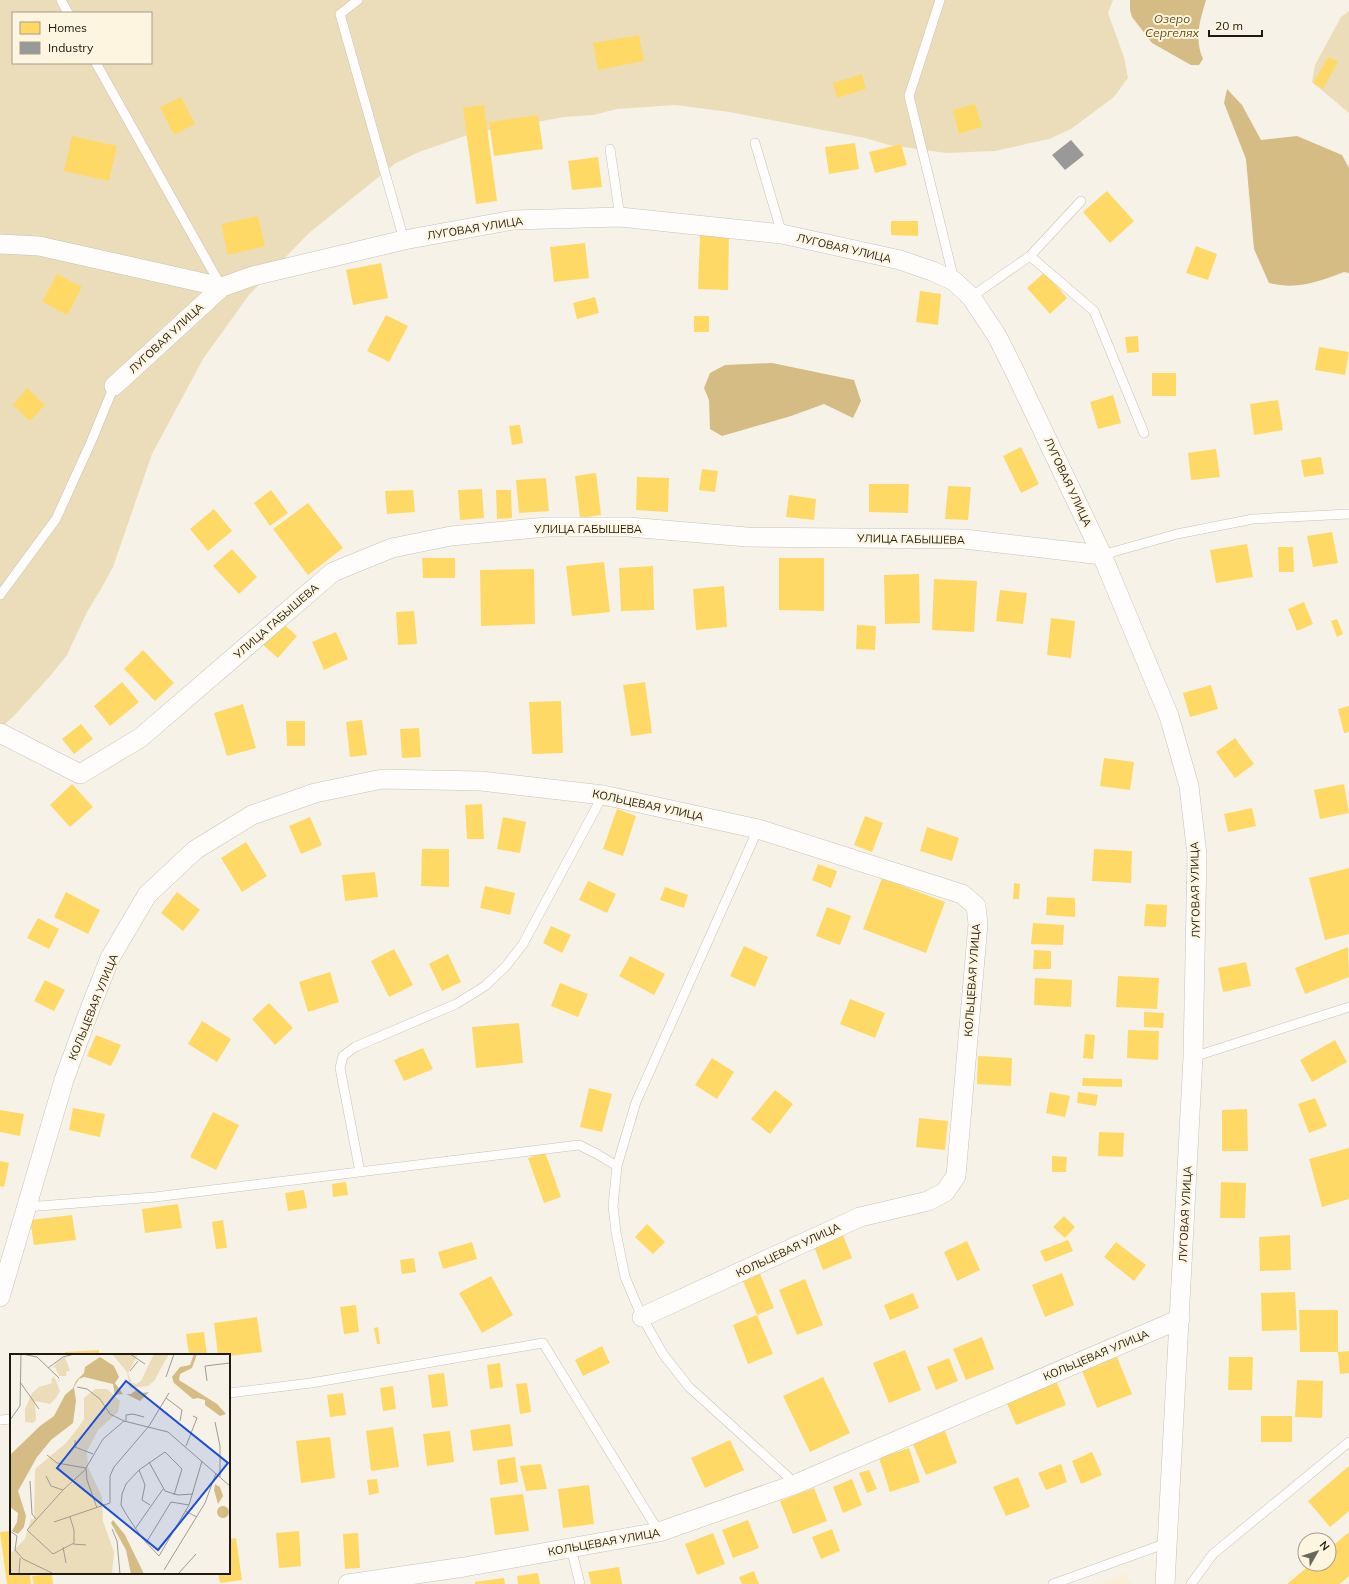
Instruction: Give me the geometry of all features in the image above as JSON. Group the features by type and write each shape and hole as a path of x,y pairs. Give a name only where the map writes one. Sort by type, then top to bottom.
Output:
{"street":[{"name":"ЛУГОВАЯ УЛИЦА","path":"114,386 222,287 253,276 404,240 513,220 620,217 782,234 900,260 932,271 954,281 971,297 1000,342 1102,555 1169,716 1189,786 1197,855 1193,1057 1165,1584"},
{"path":"0,244 39,246 222,287"},
{"name":"УЛИЦА ГАБЫШЕВА","path":"0,733 80,774 140,738 333,572 392,548 451,536 547,527 630,527 747,537 964,540 1102,555"},
{"name":"КОЛЬЦЕВАЯ УЛИЦА","path":"0,1297 64,1080 91,1006 110,958 148,895 195,850 252,815 315,793 382,779 481,781 603,795 758,829 962,894 976,906 978,924 956,1176 945,1192 928,1201 860,1217 642,1317"},
{"name":"КОЛЬЦЕВАЯ УЛИЦА","path":"348,1584 464,1567 659,1532 796,1484 1180,1319"}],"lane":[{"path":"61,0 67,12"},
{"path":"358,0 340,14 404,240"},
{"path":"940,0 909,96 954,281"},
{"path":"97,64 222,287"},
{"path":"755,143 782,234"},
{"path":"610,150 620,217"},
{"path":"971,297 1030,256 1081,201"},
{"path":"1030,256 1094,311 1144,434"},
{"path":"0,595 56,520 114,386"},
{"path":"1102,555 1178,534 1253,519 1349,514"},
{"path":"360,1172 340,1068 342,1056 355,1047 456,1004 485,986 506,966 523,944 603,795"},
{"path":"758,829 636,1102 617,1166 613,1206 616,1232 625,1277 642,1317 663,1354 689,1388 796,1484"},
{"path":"1193,1057 1349,1007"},
{"path":"26,1207 155,1197 579,1145 617,1166"},
{"path":"230,1393 311,1383 543,1343 659,1532"},
{"path":"0,1420 10,1419"},
{"path":"1191,1584 1213,1554 1349,1442"},
{"path":"1053,1584 1167,1543"},
{"path":"571,1548 580,1584"}],"shaded area":[{"path":"0,0 1113,0 1108,13 1124,57 1128,78 1114,97 1071,129 1049,139 995,151 946,153 889,145 865,138 729,112 675,105 617,109 593,115 565,117 489,130 465,136 419,152 396,163 309,233 249,295 203,359 152,454 113,567 87,612 67,655 13,717 0,728"},
{"path":"1349,11 1349,113 1312,82 1315,65 1341,17"},
{"path":"1125,1574 1133,1584 1099,1584"}],"water":[{"name":"Озеро Сергелях","path":"1130,0 1206,0 1198,37 1200,52 1203,59 1199,65 1191,65 1152,43 1132,17"},
{"path":"1227,89 1242,105 1261,140 1297,136 1342,155 1349,168 1349,273 1344,272 1307,284 1289,286 1269,283 1254,249 1246,159 1224,103"},
{"path":"772,363 854,380 861,401 853,418 824,404 791,416 722,436 710,429 709,400 704,388 710,373 725,365"}],"building: Homes":[{"path":"639,35 644,61 598,70 593,43"},
{"path":"1328,57 1338,62 1323,89 1313,83"},
{"path":"862,74 866,89 837,98 833,83"},
{"path":"181,97 195,124 174,135 160,107"},
{"path":"975,104 982,127 959,134 953,110"},
{"path":"484,105 497,201 476,204 463,108"},
{"path":"538,115 543,149 494,156 489,122"},
{"path":"72,136 117,146 109,181 64,171"},
{"path":"855,143 859,169 829,174 825,147"},
{"path":"901,144 907,165 875,173 869,152"},
{"path":"598,157 602,187 572,190 568,161"},
{"path":"1107,191 1134,221 1110,243 1083,212"},
{"path":"258,216 265,246 228,255 221,224"},
{"path":"891,221 918,221 918,236 891,235"},
{"path":"700,235 729,235 728,290 698,289"},
{"path":"585,243 589,278 554,282 550,247"},
{"path":"1196,246 1217,254 1208,280 1186,273"},
{"path":"381,263 388,298 353,305 346,270"},
{"path":"1045,272 1067,298 1050,314 1027,288"},
{"path":"57,274 82,287 67,315 42,302"},
{"path":"920,291 941,294 938,325 916,322"},
{"path":"595,297 599,313 577,319 573,303"},
{"path":"386,315 408,326 389,362 367,351"},
{"path":"694,316 709,316 709,332 694,332"},
{"path":"1138,336 1139,352 1127,353 1125,337"},
{"path":"1319,347 1349,352 1345,375 1315,370"},
{"path":"1152,373 1176,373 1176,396 1152,396"},
{"path":"27,388 45,405 30,421 13,405"},
{"path":"1113,395 1121,423 1098,429 1090,402"},
{"path":"1278,400 1283,430 1254,435 1250,404"},
{"path":"520,425 523,443 512,445 509,426"},
{"path":"1021,447 1039,484 1021,493 1003,456"},
{"path":"1216,449 1220,477 1191,480 1188,453"},
{"path":"1321,457 1324,474 1304,477 1301,460"},
{"path":"702,469 718,471 715,492 699,490"},
{"path":"596,473 601,515 580,518 575,476"},
{"path":"637,477 669,478 668,512 636,510"},
{"path":"546,478 549,511 519,513 516,480"},
{"path":"869,484 909,484 908,513 869,512"},
{"path":"948,486 971,487 968,520 945,519"},
{"path":"482,489 484,518 460,520 458,490"},
{"path":"271,490 288,513 270,526 254,503"},
{"path":"413,490 415,512 387,514 385,491"},
{"path":"496,490 511,490 512,518 497,519"},
{"path":"789,495 816,499 814,520 786,517"},
{"path":"308,503 343,548 308,575 273,529"},
{"path":"214,509 232,531 208,551 190,529"},
{"path":"1332,532 1338,563 1313,567 1307,536"},
{"path":"1247,544 1253,577 1216,583 1210,550"},
{"path":"1278,547 1293,547 1294,572 1279,572"},
{"path":"232,549 257,577 239,594 213,566"},
{"path":"422,558 455,558 455,578 423,578"},
{"path":"779,558 824,558 824,611 779,610"},
{"path":"604,562 610,612 572,616 566,566"},
{"path":"653,566 654,610 621,611 619,568"},
{"path":"534,569 535,624 481,626 480,570"},
{"path":"919,574 920,623 885,624 884,575"},
{"path":"934,579 977,581 974,632 932,630"},
{"path":"724,586 727,627 696,630 693,589"},
{"path":"1000,590 1027,593 1023,624 996,621"},
{"path":"1304,602 1313,624 1297,631 1288,609"},
{"path":"414,611 417,644 398,645 396,612"},
{"path":"1051,618 1075,621 1071,658 1047,655"},
{"path":"1337,619 1343,634 1337,637 1331,621"},
{"path":"282,623 297,636 278,658 263,645"},
{"path":"857,625 876,626 875,650 856,649"},
{"path":"336,632 348,659 324,670 312,642"},
{"path":"143,650 174,683 155,701 124,669"},
{"path":"122,682 139,702 110,726 94,706"},
{"path":"645,682 652,733 631,736 623,685"},
{"path":"1211,685 1218,709 1190,717 1183,693"},
{"path":"561,701 563,753 532,754 529,702"},
{"path":"243,704 256,748 227,756 214,713"},
{"path":"1349,706 1349,732 1344,733 1338,709"},
{"path":"362,720 367,755 350,757 346,722"},
{"path":"286,721 305,721 305,746 287,746"},
{"path":"81,724 93,739 74,754 62,739"},
{"path":"419,728 421,757 402,758 400,729"},
{"path":"1235,738 1254,764 1235,778 1216,752"},
{"path":"1104,758 1134,762 1130,790 1100,786"},
{"path":"72,784 93,807 70,827 50,805"},
{"path":"1344,784 1349,813 1320,819 1314,790"},
{"path":"482,804 484,839 467,839 465,805"},
{"path":"1252,808 1256,826 1228,832 1224,814"},
{"path":"617,809 636,816 623,856 603,849"},
{"path":"865,816 883,823 872,852 854,845"},
{"path":"310,817 322,845 301,854 289,826"},
{"path":"503,817 526,822 520,853 497,849"},
{"path":"927,827 959,838 952,861 920,851"},
{"path":"246,842 267,876 242,892 221,858"},
{"path":"422,849 449,849 449,887 421,886"},
{"path":"1094,849 1132,851 1131,883 1092,881"},
{"path":"818,864 837,871 831,888 812,880"},
{"path":"1349,868 1349,934 1325,940 1309,878"},
{"path":"375,872 378,897 345,901 342,875"},
{"path":"882,878 945,902 926,953 863,929"},
{"path":"588,881 616,894 607,913 579,900"},
{"path":"1014,883 1020,884 1019,899 1013,899"},
{"path":"485,886 515,893 510,915 480,908"},
{"path":"665,887 688,895 684,908 660,900"},
{"path":"66,892 100,910 88,934 54,917"},
{"path":"177,892 200,910 183,931 161,913"},
{"path":"1047,897 1075,898 1075,917 1046,915"},
{"path":"1146,904 1167,905 1166,927 1144,926"},
{"path":"827,907 851,916 840,945 816,936"},
{"path":"38,918 59,929 49,949 27,938"},
{"path":"1033,923 1064,925 1063,945 1031,944"},
{"path":"551,926 571,935 562,953 543,943"},
{"path":"744,946 768,957 755,987 730,976"},
{"path":"1348,947 1349,977 1305,994 1295,968"},
{"path":"394,949 413,985 389,997 371,961"},
{"path":"1034,950 1051,951 1051,969 1033,969"},
{"path":"448,954 461,982 442,991 429,964"},
{"path":"630,956 665,974 654,995 619,976"},
{"path":"1246,962 1251,986 1223,992 1218,968"},
{"path":"330,972 339,1002 308,1012 299,982"},
{"path":"1118,976 1159,978 1157,1009 1116,1007"},
{"path":"1035,978 1072,980 1071,1007 1034,1005"},
{"path":"45,980 65,990 54,1011 34,1001"},
{"path":"560,983 588,994 578,1017 551,1006"},
{"path":"850,999 885,1013 875,1038 840,1024"},
{"path":"269,1003 293,1028 275,1045 252,1019"},
{"path":"1144,1012 1164,1013 1163,1028 1144,1027"},
{"path":"202,1021 231,1039 217,1062 188,1044"},
{"path":"519,1023 523,1063 476,1068 472,1027"},
{"path":"1128,1030 1159,1031 1158,1060 1127,1058"},
{"path":"1085,1034 1095,1035 1093,1059 1083,1058"},
{"path":"96,1035 121,1045 111,1066 87,1056"},
{"path":"1335,1040 1347,1062 1312,1082 1300,1060"},
{"path":"423,1048 433,1069 404,1081 394,1060"},
{"path":"978,1056 1012,1058 1011,1086 977,1084"},
{"path":"712,1058 734,1072 717,1099 695,1085"},
{"path":"1083,1078 1122,1079 1122,1087 1082,1086"},
{"path":"589,1088 612,1094 602,1132 580,1127"},
{"path":"775,1090 793,1104 770,1134 751,1119"},
{"path":"1050,1092 1070,1096 1065,1117 1046,1113"},
{"path":"1078,1092 1098,1095 1096,1106 1077,1103"},
{"path":"1315,1098 1327,1126 1309,1133 1298,1104"},
{"path":"73,1108 105,1114 100,1137 69,1130"},
{"path":"1247,1109 1248,1151 1222,1151 1222,1110"},
{"path":"0,1110 24,1114 20,1136 0,1132"},
{"path":"213,1112 239,1125 216,1170 190,1157"},
{"path":"919,1118 948,1121 945,1150 916,1147"},
{"path":"1099,1132 1124,1133 1123,1157 1098,1156"},
{"path":"1349,1148 1349,1199 1322,1207 1309,1159"},
{"path":"545,1152 561,1197 544,1203 528,1158"},
{"path":"1052,1156 1067,1157 1066,1172 1052,1172"},
{"path":"0,1161 9,1163 4,1187 0,1186"},
{"path":"346,1182 348,1195 333,1197 332,1184"},
{"path":"1221,1182 1246,1183 1245,1218 1220,1218"},
{"path":"304,1190 307,1208 288,1211 285,1193"},
{"path":"178,1204 182,1228 145,1233 142,1209"},
{"path":"72,1215 76,1240 34,1245 30,1220"},
{"path":"1064,1216 1075,1227 1065,1238 1053,1227"},
{"path":"223,1220 227,1248 216,1249 212,1222"},
{"path":"647,1224 665,1242 653,1254 635,1237"},
{"path":"841,1230 852,1258 823,1270 812,1241"},
{"path":"1290,1235 1291,1270 1260,1271 1259,1237"},
{"path":"1068,1240 1073,1251 1045,1262 1040,1251"},
{"path":"967,1241 980,1270 957,1281 944,1252"},
{"path":"472,1242 477,1259 443,1269 438,1252"},
{"path":"1116,1242 1146,1265 1134,1281 1104,1257"},
{"path":"414,1258 416,1272 402,1274 400,1260"},
{"path":"758,1269 774,1308 757,1315 741,1276"},
{"path":"1062,1273 1074,1305 1045,1317 1032,1285"},
{"path":"491,1276 513,1315 482,1333 459,1293"},
{"path":"805,1279 823,1325 797,1335 779,1290"},
{"path":"1295,1292 1297,1330 1262,1331 1261,1293"},
{"path":"913,1293 919,1308 890,1320 884,1305"},
{"path":"356,1305 359,1332 344,1334 340,1307"},
{"path":"1299,1310 1338,1310 1338,1352 1300,1352"},
{"path":"757,1315 773,1354 748,1364 733,1325"},
{"path":"257,1317 262,1352 230,1356 230,1354 218,1354 214,1323"},
{"path":"378,1327 380,1344 377,1344 374,1328"},
{"path":"204,1332 207,1354 189,1354 186,1334"},
{"path":"982,1337 994,1369 966,1380 953,1349"},
{"path":"602,1346 610,1363 583,1376 575,1360"},
{"path":"99,1350 99,1354 65,1354 65,1352"},
{"path":"905,1350 921,1390 889,1403 873,1363"},
{"path":"1349,1351 1349,1373 1340,1374 1338,1352"},
{"path":"1117,1357 1132,1394 1097,1408 1082,1371"},
{"path":"1229,1357 1253,1357 1252,1390 1228,1390"},
{"path":"949,1358 958,1381 936,1390 927,1367"},
{"path":"500,1363 503,1387 490,1389 487,1365"},
{"path":"444,1373 448,1406 432,1408 428,1375"},
{"path":"823,1377 850,1433 810,1452 783,1396"},
{"path":"1056,1380 1066,1405 1016,1425 1006,1401"},
{"path":"1297,1380 1323,1381 1322,1418 1295,1417"},
{"path":"527,1383 531,1412 520,1414 516,1384"},
{"path":"393,1386 396,1409 383,1411 380,1388"},
{"path":"343,1393 346,1415 330,1417 327,1395"},
{"path":"1261,1416 1292,1416 1292,1442 1261,1442"},
{"path":"510,1424 513,1446 473,1451 470,1430"},
{"path":"393,1427 399,1467 371,1471 366,1431"},
{"path":"450,1431 454,1462 427,1466 423,1434"},
{"path":"945,1431 957,1463 926,1475 913,1444"},
{"path":"330,1437 335,1478 301,1483 296,1441"},
{"path":"730,1440 744,1470 705,1488 691,1458"},
{"path":"909,1448 920,1482 890,1492 879,1458"},
{"path":"1092,1452 1102,1475 1081,1484 1072,1461"},
{"path":"515,1457 518,1482 500,1485 497,1460"},
{"path":"541,1464 547,1489 526,1491 520,1466"},
{"path":"1061,1464 1067,1482 1046,1490 1038,1473"},
{"path":"1349,1466 1349,1511 1330,1527 1308,1501"},
{"path":"869,1470 877,1489 867,1493 859,1473"},
{"path":"1018,1477 1030,1507 1006,1516 993,1487"},
{"path":"377,1479 379,1493 369,1495 367,1480"},
{"path":"852,1479 862,1505 843,1513 833,1487"},
{"path":"589,1485 594,1524 563,1528 558,1489"},
{"path":"814,1488 827,1521 793,1534 780,1501"},
{"path":"523,1494 529,1531 495,1535 490,1498"},
{"path":"748,1520 759,1548 733,1558 722,1530"},
{"path":"832,1529 840,1551 821,1559 812,1537"},
{"path":"10,1531 10,1574 30,1574 31,1584 7,1584 0,1532"},
{"path":"299,1531 301,1566 279,1568 276,1533"},
{"path":"1349,1532 1349,1576 1340,1584 1287,1584 1301,1572 1337,1572 1337,1542"},
{"path":"358,1533 360,1568 345,1569 343,1534"},
{"path":"713,1533 725,1564 697,1575 685,1544"},
{"path":"236,1538 242,1580 220,1583 218,1574 230,1574 230,1539"},
{"path":"619,1567 622,1584 591,1584 588,1572"},
{"path":"754,1571 759,1584 742,1584 739,1577"},
{"path":"538,1573 540,1584 518,1584 517,1576"},
{"path":"52,1574 53,1584 34,1584 32,1576"},
{"path":"504,1578 505,1584 475,1584 475,1582"}],"building: Industry":[{"path":"1071,140 1084,155 1065,170 1052,155"}]}
